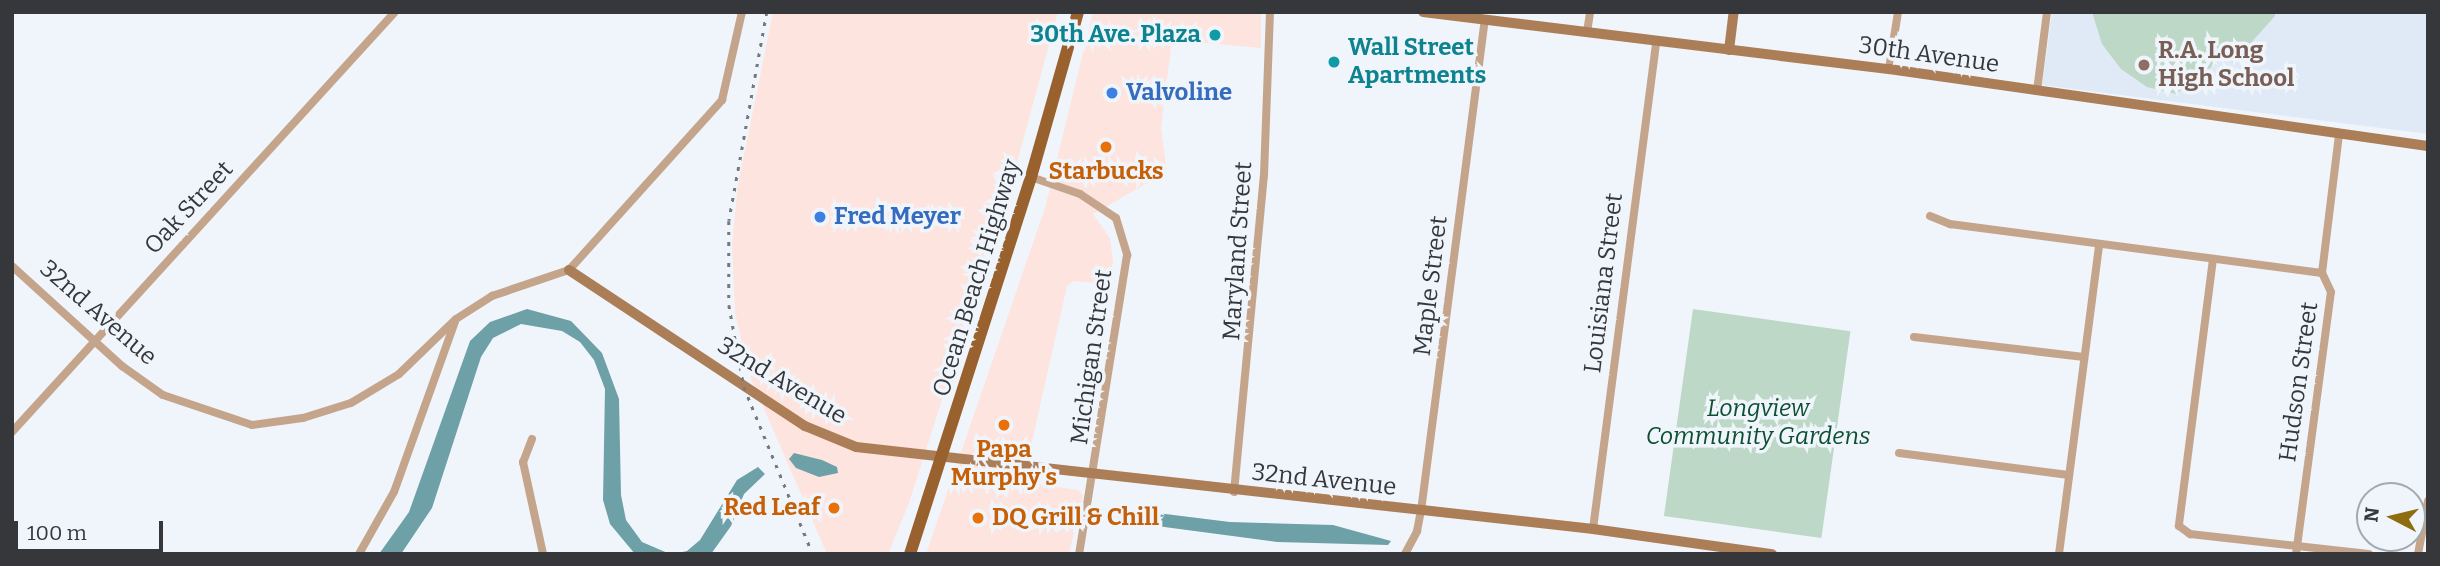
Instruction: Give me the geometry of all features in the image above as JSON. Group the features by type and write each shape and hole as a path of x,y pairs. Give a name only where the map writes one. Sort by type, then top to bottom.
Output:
{"main road":[{"name":"Ocean Beach Highway","path":"910,554 1031,177 1077,12"}],"street":[{"name":"Oak Street","path":"12,432 395,12"},
{"path":"569,270 722,100 742,12"},
{"name":"Maryland Street","path":"1234,492 1264,175 1270,12"},
{"path":"1587,32 1590,12"},
{"path":"1729,50 1734,12"},
{"path":"1889,69 1898,12"},
{"path":"2036,92 2047,12"},
{"name":"30th Avenue","path":"1430,13 1889,69 2428,146"},
{"name":"Maple Street","path":"1405,554 1418,531 1421,511 1485,19"},
{"name":"Louisiana Street","path":"1593,529 1656,42"},
{"name":"Hudson Street","path":"2296,550 2331,292 2322,273 2339,135"},
{"name":"Michigan Street","path":"1031,177 1080,194 1116,218 1126,255 1094,475 1079,554"},
{"path":"1930,216 1950,224 2322,273"},
{"path":"2059,554 2099,245"},
{"path":"2213,259 2179,520 2182,530 2296,550 2369,554"},
{"name":"32nd Avenue","path":"12,266 122,366 163,395 252,425 303,418 351,403 399,374 456,319 492,296 569,270 805,426 856,447 1234,492 1593,529 1772,554"},
{"path":"359,554 394,492 456,319"},
{"path":"1914,337 2084,358"},
{"path":"532,439 523,462 543,554"},
{"path":"1899,453 2069,475"},
{"path":"2418,554 2428,501"}],"shaded area":[{"path":"773,12 1058,12 1012,181 909,503 888,554 827,554 749,374 735,312 732,244 738,185"},
{"path":"1093,12 1261,12 1261,48 1172,40 1161,128 1167,172 1093,214 1110,238 1113,262 1109,284 1074,281 1067,286 1023,482 1078,490 1083,495 1069,554 926,554 1045,208"},
{"path":"2052,12 2428,12 2428,134 2042,85"}],"green space":[{"path":"2092,12 2275,12 2275,16 2233,63 2226,56 2176,94 2147,87 2121,69 2102,44"},
{"name":"Longview Community Gardens","path":"1693,309 1850,331 1821,538 1664,516"}],"water":[{"path":"527,309 571,321 602,353 619,399 621,495 626,520 642,542 670,554 635,554 610,524 603,500 605,389 594,360 580,342 562,331 521,324 493,338 481,357 432,508 401,554 379,554 409,512 470,341 490,322"},
{"path":"794,453 822,460 837,467 838,473 819,477 796,468 789,459"},
{"path":"758,467 765,474 744,494 731,526 711,554 673,554 687,551 700,540 737,480"},
{"path":"1117,510 1230,522 1333,525 1391,541 1388,545 1277,542 1119,521"}],"railway":[{"path":"767,12 729,221 729,305 744,387 813,554"}],"place":[{"name":"30th Ave. Plaza","path":"1215,35"},
{"name":"Wall Street Apartments","path":"1334,62"},
{"name":"R.A. Long High School","path":"2144,65"},
{"name":"Valvoline","path":"1112,93"},
{"name":"Starbucks","path":"1106,147"},
{"name":"Fred Meyer","path":"820,217"},
{"name":"Papa Murphy's","path":"1004,425"},
{"name":"Red Leaf","path":"834,508"},
{"name":"DQ Grill & Chill","path":"978,518"}]}
